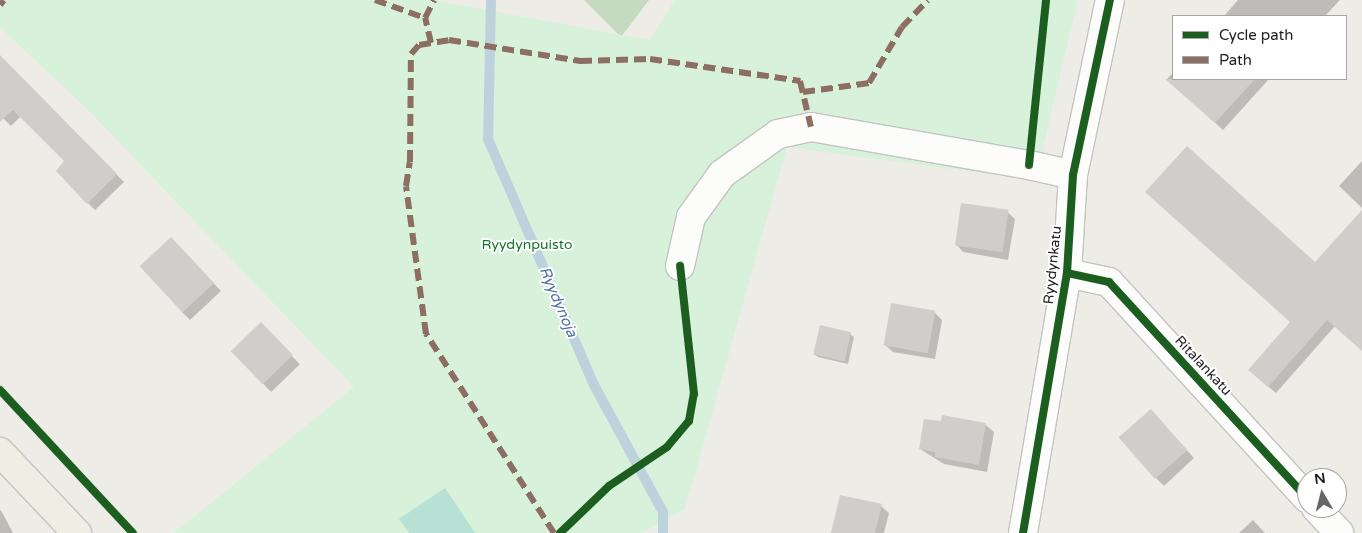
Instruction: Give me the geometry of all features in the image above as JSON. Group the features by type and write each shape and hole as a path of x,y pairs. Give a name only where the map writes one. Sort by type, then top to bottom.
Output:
{"main road":[{"path":"0,452 77,533"}],"street":[{"name":"Ryydynkatu","path":"1023,533 1068,273 1073,175 1110,0"},
{"path":"680,266 691,216 722,174 778,134 811,127 1029,164 1073,175"},
{"name":"Ritalankatu","path":"1068,273 1109,282 1297,487"},
{"path":"1325,518 1339,533"}],"green space":[{"name":"Ryydynpuisto","path":"0,0 433,0 649,40 675,0 1078,0 1035,180 787,147 685,509 641,533 174,533 354,387 89,111 0,27"},
{"path":"584,0 649,0 621,37"},
{"path":"445,488 475,533 409,533 399,519"}],"building":[{"path":"0,55 117,174 87,204 56,171 64,161 13,110 0,122"},
{"path":"1165,79 1254,80 1215,123"},
{"path":"1187,146 1315,262 1362,210 1362,351 1327,320 1268,387 1248,370 1290,322 1145,192"},
{"path":"961,203 1009,210 1003,252 955,246"},
{"path":"171,237 214,283 183,312 140,266"},
{"path":"891,303 935,311 928,353 884,345"},
{"path":"261,322 293,355 263,384 231,351"},
{"path":"820,325 851,332 844,361 813,354"},
{"path":"1151,409 1187,451 1155,479 1119,437"},
{"path":"942,415 986,423 979,465 935,457 935,452 919,449 924,419 941,421"},
{"path":"840,495 882,504 875,533 831,533"}],"waterway":[{"name":"Ryydynoja","path":"491,0 488,139 594,385 663,512 663,533"}],"marked path":[{"path":"0,5 4,0"},
{"path":"375,0 425,18"},
{"path":"431,43 425,18 434,0"},
{"path":"803,92 869,83 902,27 928,0"},
{"path":"554,533 426,334 406,186 410,162 411,54 419,45 449,40 580,61 650,59 800,81 811,127"}],"cycle path":[{"path":"1029,165 1046,0"},
{"path":"1023,533 1067,273 1073,175 1110,0"},
{"path":"560,533 609,486 667,447 689,421 694,394 680,266"},
{"path":"1067,273 1109,282 1297,487"},
{"path":"0,390 133,533"}]}
